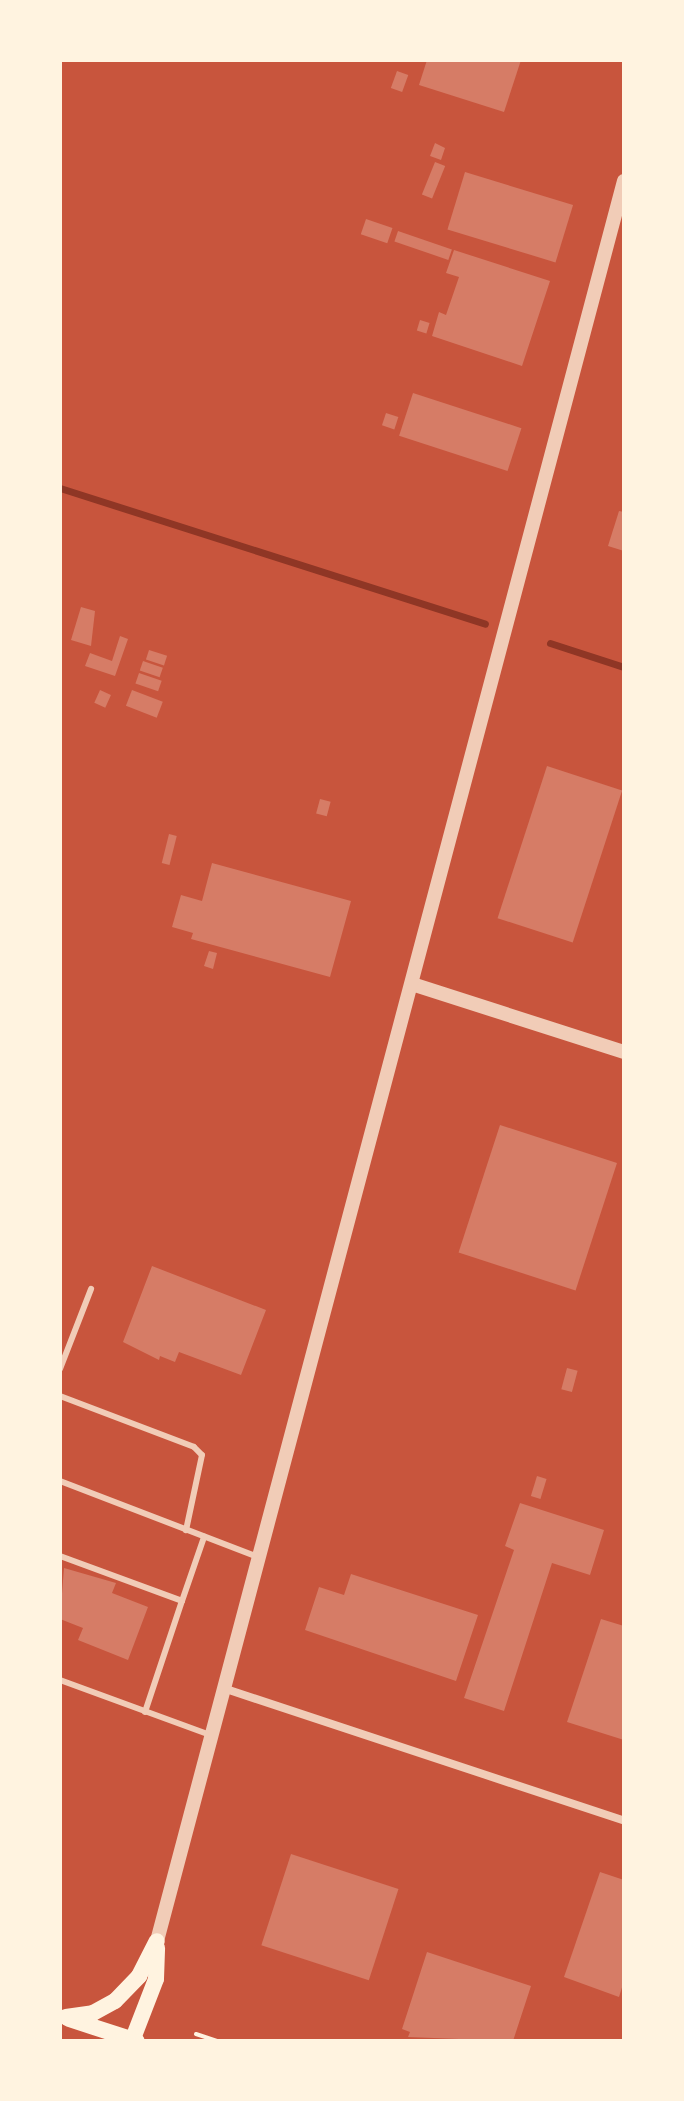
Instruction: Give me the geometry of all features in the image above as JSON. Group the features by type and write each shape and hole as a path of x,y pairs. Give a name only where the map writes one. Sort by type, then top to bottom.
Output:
{"main road":[{"path":"63,2016 93,2013 115,2001 139,1976 157,1941"},
{"path":"63,2016 135,2041 156,1979 157,1941"}],"street":[{"path":"157,1941 624,181"},
{"path":"412,984 624,1052"},
{"path":"226,1689 624,1821"}],"lane":[{"path":"60,1369 91,1289"},
{"path":"60,1396 194,1447 202,1455 186,1530"},
{"path":"60,1481 260,1558"},
{"path":"145,1712 204,1537"},
{"path":"60,1556 182,1601"},
{"path":"60,1680 213,1737"}],"path":[{"path":"196,2034 217,2041"}],"building":[{"path":"427,60 521,60 504,112 419,85"},
{"path":"397,71 408,75 402,92 391,88"},
{"path":"435,143 445,148 441,160 430,156"},
{"path":"435,162 445,166 432,199 422,194"},
{"path":"465,172 573,205 556,262 447,229"},
{"path":"366,219 392,228 387,243 361,234"},
{"path":"398,231 452,250 448,260 394,241"},
{"path":"454,250 550,281 522,366 432,336 439,312 446,315 459,277 446,273"},
{"path":"420,320 430,323 426,333 417,331"},
{"path":"413,393 521,428 508,471 399,436"},
{"path":"386,413 398,417 394,429 382,425"},
{"path":"619,511 624,512 624,551 608,546"},
{"path":"81,607 95,611 91,646 71,640"},
{"path":"120,636 128,639 115,676 85,666 90,653 112,661"},
{"path":"149,650 167,656 164,665 146,660"},
{"path":"143,661 163,668 160,677 140,670"},
{"path":"139,673 162,681 158,691 135,683"},
{"path":"100,690 111,695 105,708 94,703"},
{"path":"132,690 163,702 157,718 126,706"},
{"path":"547,766 622,790 573,943 498,918"},
{"path":"320,799 331,802 327,816 316,813"},
{"path":"169,834 177,836 170,865 162,863"},
{"path":"212,863 351,901 330,977 191,939 193,933 172,927 181,895 202,901"},
{"path":"209,951 217,953 213,969 204,966"},
{"path":"500,1125 617,1163 576,1290 459,1252"},
{"path":"152,1266 266,1310 241,1375 179,1352 175,1362 160,1356 159,1360 123,1342"},
{"path":"567,1368 578,1371 572,1392 561,1389"},
{"path":"537,1476 547,1479 540,1499 531,1496"},
{"path":"520,1503 604,1530 590,1575 552,1563 504,1711 464,1698 514,1550 505,1546"},
{"path":"64,1568 116,1583 112,1593 148,1607 128,1660 78,1640 83,1628 60,1619"},
{"path":"351,1574 478,1615 456,1681 305,1630 319,1587 344,1595"},
{"path":"601,1619 624,1626 624,1740 567,1722"},
{"path":"291,1854 398,1889 369,1980 261,1945"},
{"path":"600,1872 624,1880 624,1981 619,1997 564,1977"},
{"path":"427,1952 531,1986 513,2041 408,2037 410,2032 402,2029"}],"waterway":[{"path":"60,488 485,624"},
{"path":"550,643 624,667"}]}
